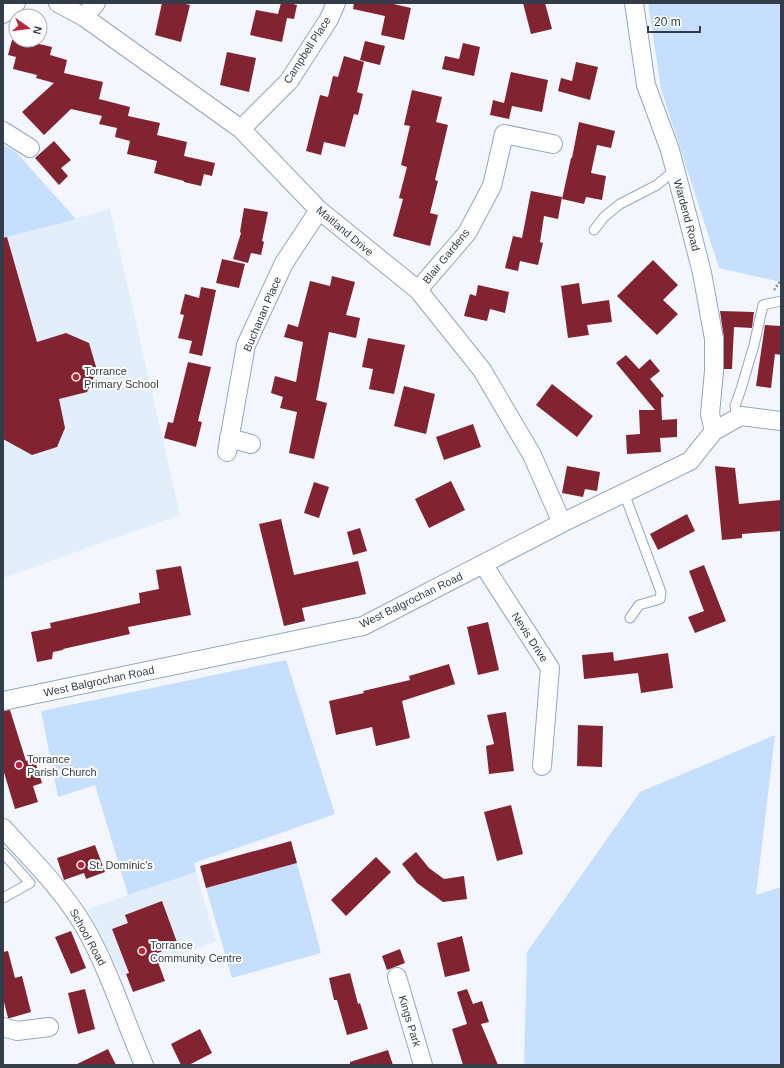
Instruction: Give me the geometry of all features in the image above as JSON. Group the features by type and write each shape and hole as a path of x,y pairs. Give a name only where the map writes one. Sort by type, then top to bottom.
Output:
{"street":[{"path":"3,14 16,3"},
{"name":"Maitland Drive","path":"58,3 84,17 241,130 319,210 418,290 482,370 532,455 562,523"},
{"path":"84,17 96,3"},
{"name":"Campbell Place","path":"241,130 289,81 329,19 336,3"},
{"name":"Wardend Road","path":"634,3 646,85 670,150 702,273 714,339 714,372 710,414 714,431"},
{"path":"3,131 30,148"},
{"name":"Blair Gardens","path":"418,290 467,233 492,186 504,134 553,144"},
{"name":"Buchanan Place","path":"252,444 228,445 246,345 284,262 319,210"},
{"name":"West Balgrochan Road","path":"3,701 363,626 562,523 690,461 714,431 741,416 781,420"},
{"name":"Nevis Drive","path":"483,564 550,668 542,766"},
{"name":"School Road","path":"4,831 63,894 84,926 106,969 129,1031 144,1065"},
{"name":"Kings Park","path":"397,977 423,1065"},
{"path":"3,1027 17,1031 49,1027"}],"lane":[{"path":"594,230 604,217 620,204 657,185 675,170"},
{"path":"737,418 735,406 754,345 763,305 781,301"},
{"path":"624,493 661,592 660,599 639,606 630,618"},
{"path":"3,853 30,883 3,898"}],"shaded area":[{"path":"648,3 781,3 781,282 719,268 661,89"},
{"path":"3,145 15,151 76,219 3,238"},
{"name":"Torrance Primary School","path":"110,209 180,515 3,578 3,238"},
{"path":"286,660 335,814 194,863 196,872 128,895 95,785 58,797 41,711"},
{"path":"775,735 756,895 781,887 781,1065 524,1065 527,952 640,792"},
{"path":"297,863 321,953 232,978 206,888"},
{"path":"196,872 216,941 123,978 87,909"}],"building":[{"path":"162,3 181,3 190,5 181,42 155,35"},
{"path":"281,3 297,5 294,19 287,18 282,42 250,35 256,10 278,14"},
{"path":"354,3 389,3 411,8 404,40 381,35 385,16 353,9"},
{"path":"523,3 545,3 552,29 531,34"},
{"path":"365,41 385,46 380,65 360,60"},
{"path":"463,43 480,47 474,76 442,69 445,56 459,59"},
{"path":"52,47 50,55 67,60 64,73 103,82 99,99 130,107 128,116 160,123 157,135 187,142 184,156 215,163 212,176 204,174 201,186 154,173 157,161 127,154 130,141 115,137 117,128 99,124 102,116 71,109 44,135 22,112 54,83 36,78 37,75 13,69 16,57 8,55 10,48"},
{"path":"227,52 256,58 249,92 220,85"},
{"path":"344,56 364,62 357,92 363,94 358,115 354,114 345,147 324,142 321,155 306,151 320,95 328,97 333,76 338,77"},
{"path":"576,62 598,67 590,100 558,91 561,78 572,81"},
{"path":"511,72 548,80 542,112 512,106 509,119 490,115 493,100 504,103"},
{"path":"412,90 442,97 436,122 448,125 435,180 438,181 430,213 438,215 430,246 393,236 403,199 399,198 407,167 401,165 410,126 404,125"},
{"path":"579,122 615,131 611,148 597,145 591,173 606,176 602,200 586,197 584,204 562,199"},
{"path":"54,141 71,160 61,168 68,176 59,185 35,158"},
{"path":"531,191 562,197 558,219 544,216 540,242 543,243 538,265 520,261 518,271 505,268 513,236 522,238"},
{"path":"244,208 268,212 262,241 264,242 261,255 251,253 248,263 233,259 241,233"},
{"path":"7,237 37,342 66,333 89,343 97,370 87,392 59,399 65,428 57,447 32,455 3,439 3,238"},
{"path":"222,259 245,264 239,288 216,283"},
{"path":"653,260 678,285 663,300 678,314 657,335 617,296"},
{"path":"332,276 355,282 346,315 360,318 356,338 329,332 316,400 327,403 314,459 289,453 297,412 280,408 283,397 271,393 275,376 296,382 303,342 284,337 288,324 298,327 310,281 330,286"},
{"path":"579,283 582,304 609,300 612,322 587,325 589,335 568,338 561,286"},
{"path":"478,285 509,292 505,313 490,309 487,321 464,316 470,294 476,296"},
{"path":"201,287 216,290 202,356 189,353 192,341 178,338 184,315 180,314 185,294 199,298"},
{"path":"720,311 754,312 752,328 734,327 732,369 724,369 724,339"},
{"path":"765,325 781,326 781,355 775,354 771,388 756,386"},
{"path":"368,338 405,345 394,394 369,389 373,369 362,367"},
{"path":"626,355 639,369 650,359 660,371 650,379 664,396 661,398 662,420 677,419 677,437 660,438 661,452 627,454 626,435 640,434 639,410 655,410 616,363"},
{"path":"188,362 211,367 198,421 202,422 196,447 164,438 168,422 173,423"},
{"path":"552,384 593,416 577,437 536,405"},
{"path":"404,386 435,394 426,434 394,426"},
{"path":"473,424 481,447 444,460 436,437"},
{"path":"567,466 600,472 597,491 585,489 583,497 562,493"},
{"path":"715,466 735,468 739,504 781,500 781,531 742,534 742,538 722,540"},
{"path":"451,481 465,510 429,528 415,499"},
{"path":"314,482 329,487 319,518 304,513"},
{"path":"687,514 695,531 658,550 650,534"},
{"path":"281,519 294,575 358,561 366,594 302,608 305,621 284,626 259,524"},
{"path":"360,528 367,551 353,555 347,532"},
{"path":"704,565 726,621 695,633 688,617 704,611 689,571"},
{"path":"181,566 191,615 128,627 130,634 53,652 52,659 37,662 31,632 51,628 50,623 140,603 139,593 159,589 156,570"},
{"path":"488,622 499,670 478,675 467,627"},
{"path":"613,652 614,661 668,653 673,688 641,693 638,673 584,679 582,655"},
{"path":"449,664 455,684 402,701 410,738 376,746 372,727 336,735 329,701 410,680 409,676"},
{"name":"Torrance Parish Church","path":"10,710 26,761 34,758 42,783 33,786 38,802 15,809 3,769 3,711"},
{"path":"506,712 514,771 489,774 486,746 494,744 487,715"},
{"path":"578,725 603,726 602,767 577,766"},
{"path":"511,805 523,854 497,861 484,812"},
{"path":"291,841 297,863 206,888 200,866"},
{"name":"St. Dominic's","path":"95,845 105,872 86,879 84,873 64,880 57,858"},
{"path":"416,852 429,868 444,879 464,876 467,899 443,902 417,883 402,864"},
{"path":"376,857 391,872 346,916 331,900"},
{"name":"Torrance Community Centre","path":"162,901 178,945 155,954 165,981 133,992 126,974 129,973 112,929 128,923 125,915"},
{"path":"71,931 86,968 71,974 55,937"},
{"path":"462,936 470,971 445,977 437,943"},
{"path":"400,949 405,963 387,970 382,956"},
{"path":"8,951 15,978 22,976 31,1012 10,1018 8,1018 3,998 3,952"},
{"path":"350,973 358,1004 360,1003 368,1029 347,1035 337,1000 334,1000 329,978"},
{"path":"85,989 95,1029 78,1034 68,993"},
{"path":"467,989 473,1004 482,1001 489,1022 481,1024 498,1065 463,1065 452,1029 467,1024 457,992"},
{"path":"200,1029 212,1053 189,1065 181,1065 171,1044"},
{"path":"108,1049 116,1065 75,1065"},
{"path":"388,1050 393,1065 350,1065 350,1062"}],"place":[{"name":"Torrance Primary School","path":"76,377"},
{"name":"Torrance Parish Church","path":"19,765"},
{"name":"St. Dominic's","path":"81,865"},
{"name":"Torrance Community Centre","path":"142,951"}]}
